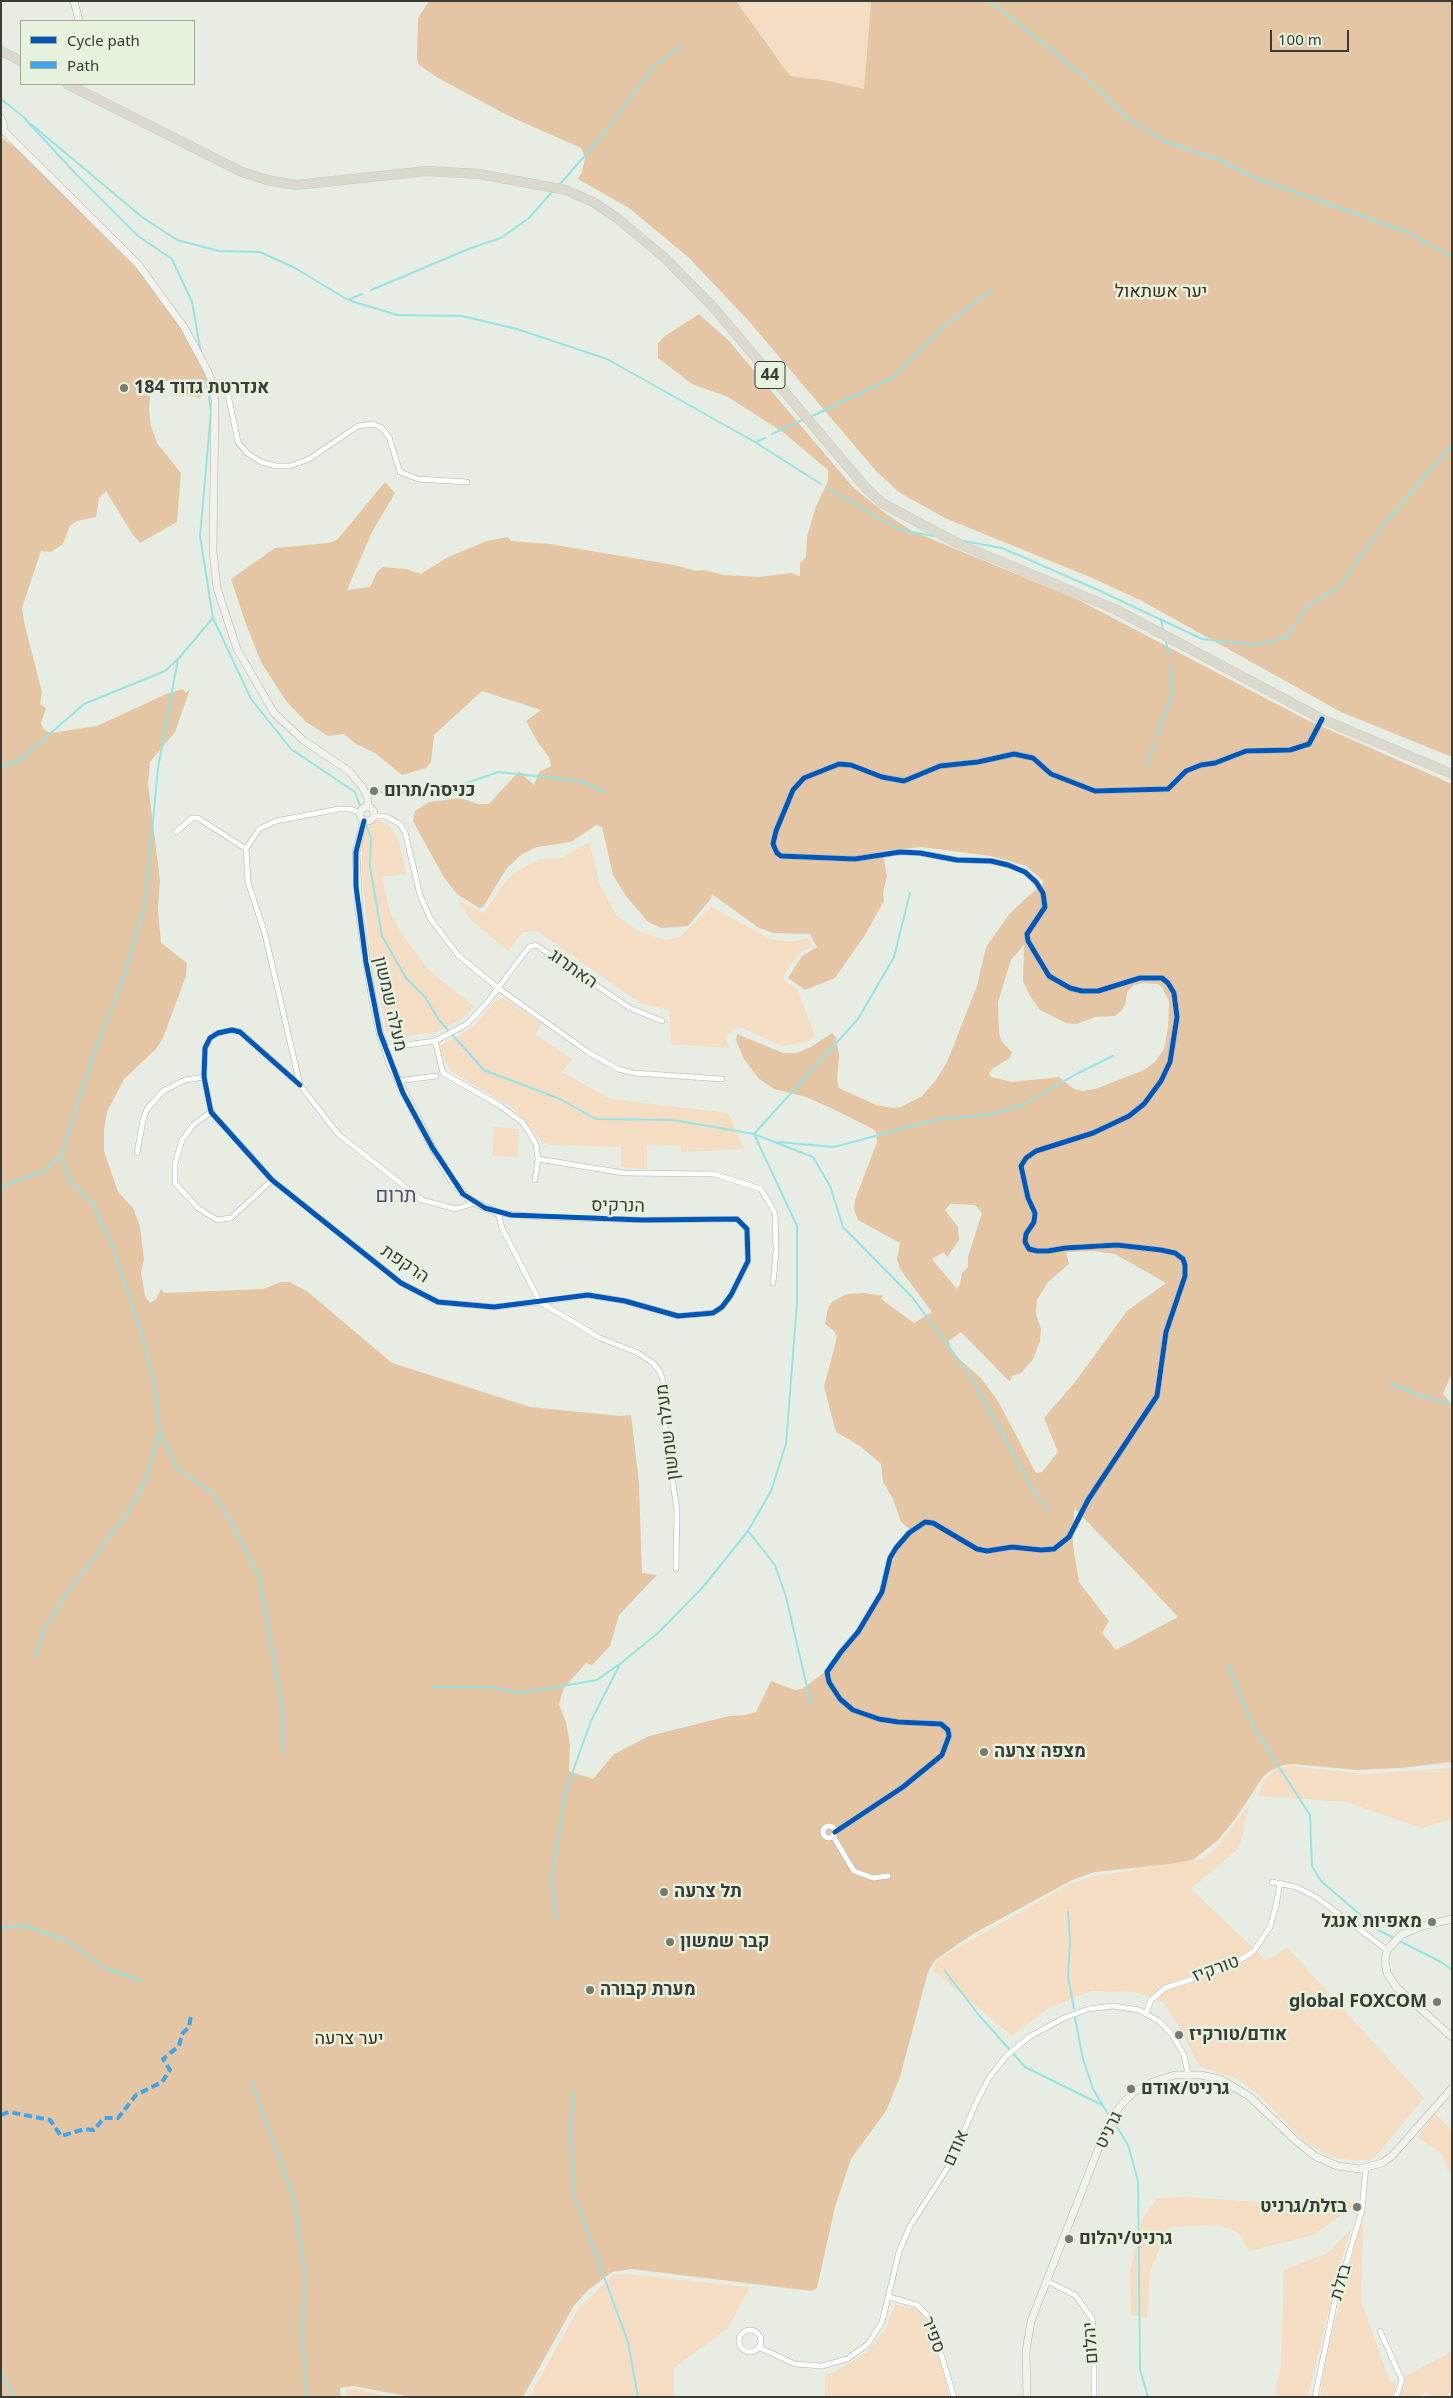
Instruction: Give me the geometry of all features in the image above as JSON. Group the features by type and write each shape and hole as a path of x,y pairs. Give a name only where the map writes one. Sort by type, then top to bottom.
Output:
{"highway":[{"path":"1,51 20,60"},
{"name":"44","path":"69,85 242,172 267,180 296,184 427,171 470,174 566,190 593,202 616,218 666,259 714,308 865,487 882,503 959,544 1115,609 1322,720 1452,774"}],"street":[{"path":"74,1 79,20"},
{"path":"1,118 4,122 2,129 138,264 184,327 212,382 215,400 213,551 218,588 237,649 274,713 302,740 349,771 363,788 368,799 368,807"},
{"path":"212,382 222,382 226,385 238,442 247,453 261,462 276,466 290,466 309,459 358,426 373,424 382,428 389,437 400,472 418,479 467,482"},
{"path":"888,1876 872,1878 854,1871 834,1834 904,1788 942,1755 949,1736 948,1730 941,1724 879,1719 853,1710 840,1699 828,1682 827,1672 858,1632 882,1592 890,1558 909,1533 925,1522 933,1523 978,1549 987,1551 1012,1547 1041,1550 1054,1549 1069,1537 1088,1500 1157,1396 1166,1332 1185,1276 1183,1259 1174,1253 1161,1250 1117,1245 1065,1248 1037,1252 1029,1249 1024,1242 1026,1234 1034,1222 1034,1214 1028,1198 1021,1166 1026,1158 1036,1151 1074,1141 1102,1130 1129,1116 1144,1104 1161,1081 1170,1062 1177,1017 1174,993 1168,983 1162,978 1140,978 1098,991 1082,991 1070,988 1049,976 1028,941 1027,934 1045,907 1043,893 1036,882 1025,872 1008,865 990,861 957,860 920,853 900,852 855,859 781,856 777,853 773,844 776,832 793,790 804,778 838,764 851,765 882,777 904,781 940,766 978,762 1014,754 1033,758 1051,774 1095,791 1168,789 1186,771 1202,765 1214,763 1246,751 1290,750 1308,744 1322,720"},
{"path":"300,1085 265,934 248,882 246,849 259,830 276,821 339,809 351,809 360,813 364,821 370,821 374,816 373,810 368,807 362,808 360,813"},
{"path":"374,816 385,816 400,824 405,832 420,895 430,918 458,955 498,988 588,1052 618,1069 634,1073 722,1079"},
{"path":"176,832 192,818 198,818 246,849"},
{"name":"מעלה שמשון","path":"364,821 356,852 357,894 373,1001 385,1048 398,1081 452,1181 474,1203 498,1213"},
{"name":"האתרוג","path":"435,1041 466,1024 498,988 529,947 536,945 630,1008 662,1021"},
{"path":"272,1180 230,1218 217,1220 198,1208 175,1183 175,1164 182,1140 193,1125 211,1112 204,1077 205,1048 210,1038 218,1033 232,1030 240,1032 300,1085 338,1134 422,1200 456,1209 474,1203"},
{"path":"385,1048 435,1041 443,1073 499,1104 522,1122 536,1144 538,1159 535,1180"},
{"path":"398,1081 436,1076"},
{"path":"137,1153 143,1120 148,1109 163,1091 185,1080 204,1077"},
{"name":"הרקפת","path":"211,1112 272,1180 401,1283 438,1302 494,1307 588,1295 625,1301 678,1316 713,1313 731,1296 748,1261 747,1229 737,1219"},
{"path":"538,1159 624,1173 714,1174 761,1189 775,1213 776,1252 773,1284"},
{"path":"498,1213 502,1228 540,1302"},
{"name":"הנרקיס","path":"498,1213 540,1217 642,1220 737,1219"},
{"name":"מעלה שמשון","path":"540,1302 600,1338 643,1356 660,1372 663,1381 664,1421 677,1510 676,1569"},
{"path":"1272,1882 1301,1889 1316,1897 1387,1950"},
{"name":"טורקיז","path":"1146,2013 1154,1997 1164,1988 1232,1966 1253,1952 1270,1927 1280,1883"},
{"path":"1452,1920 1413,1929 1401,1935 1387,1950 1386,1966 1396,1987 1452,2037"},
{"name":"אודם","path":"758,2347 780,2358 809,2366 822,2366 847,2359 858,2353 876,2334 882,2322 905,2235 950,2164 982,2089 1006,2056 1040,2030 1076,2013 1114,2006 1146,2013 1166,2027 1176,2040 1184,2055 1188,2074"},
{"name":"גרניט","path":"1027,2397 1025,2362 1028,2335 1047,2281 1105,2132 1114,2114 1127,2099 1143,2086 1163,2078 1188,2074 1213,2077 1234,2086 1316,2156 1337,2166 1348,2168 1366,2168 1392,2156 1452,2088"},
{"name":"בזלת","path":"1315,2397 1332,2314 1362,2210 1366,2168"},
{"name":"יהלום","path":"1047,2281 1075,2295 1092,2318 1094,2334 1094,2397"},
{"name":"ספיר","path":"889,2297 917,2305 930,2318 954,2397"},
{"path":"748,2330 756,2332 760,2339 758,2347 751,2351 743,2349 739,2342 741,2334 748,2330"},
{"path":"1380,2331 1402,2380 1396,2397"}],"shaded area":[{"path":"736,1 871,1 864,89 830,81 790,76"},
{"path":"378,819 389,826 399,841 406,874 382,877 390,912 403,936 430,971 475,1007 458,1021 437,1032 394,1037 386,1031 370,951 362,874 364,827"},
{"path":"589,842 600,885 617,916 640,932 666,940 680,937 711,907 771,939 790,942 808,938 812,946 799,953 784,975 784,980 797,989 815,1036 809,1041 782,1046 738,1026 726,1036 729,1048 671,1044 669,1010 640,1003 537,931 523,932 508,951 471,920 458,900 483,913 511,875 539,859 562,858"},
{"path":"502,997 542,1024 535,1034 572,1059 562,1072 610,1099 728,1113 745,1149 681,1152 681,1146 647,1145 647,1169 621,1167 621,1147 549,1145 543,1142 514,1109 451,1071 440,1051 440,1046 473,1027 493,1004"},
{"path":"494,1127 519,1129 518,1157 492,1156"},
{"path":"1291,1766 1363,1774 1452,1768 1452,1819 1421,1828 1347,1802 1258,1796 1264,1780 1278,1768"},
{"path":"1249,1805 1239,1848 1191,1889 1267,1961 1287,1947 1424,2098 1377,2155 1370,2160 1349,2160 1330,2157 1305,2142 1260,2096 1238,2079 1199,2066 1181,2029 1163,2002 1135,1992 1091,1991 1047,2009 1012,2036 933,1970 938,1959 1070,1884 1095,1876 1203,1859 1218,1846"},
{"path":"1435,2113 1452,2131 1452,2173 1448,2171 1442,2154 1418,2137"},
{"path":"1188,2197 1307,2206 1317,2197 1358,2203 1313,2235 1249,2251 1239,2233 1220,2225 1169,2227 1150,2271 1147,2318 1131,2315 1130,2271 1142,2220 1157,2198"},
{"path":"1363,2223 1361,2301 1391,2384 1395,2381 1395,2390 1391,2397 1320,2397 1327,2354 1359,2229"},
{"path":"1351,2229 1338,2270 1308,2397 1279,2397 1275,2394 1281,2366 1284,2270 1328,2253"},
{"path":"625,2274 750,2287 728,2328 674,2368 674,2397 529,2397 578,2309 613,2275"},
{"path":"895,2304 919,2310 930,2325 950,2397 825,2397 825,2377 866,2353 885,2330"},
{"path":"1452,2352 1452,2397 1431,2397 1425,2392 1421,2397 1399,2397 1405,2383 1405,2376"},
{"path":"346,2389 357,2389 390,2397 346,2397"}],"green space":[{"name":"יער אשתאול","path":"429,1 736,1 790,76 830,81 864,89 871,1 1452,1 1452,757 1341,712 1142,601 1090,577 947,519 900,493 876,471 747,319 688,257 629,208 578,179 582,172 585,158 581,148 511,117 438,78 419,65 417,59 418,18"},
{"name":"יער צרעה","path":"1,137 43,169 88,220 143,274 192,341 207,375 204,391 200,398 187,395 170,381 162,381 154,386 150,396 151,426 157,443 181,473 177,522 140,543 106,491 99,498 96,517 77,521 70,526 63,544 51,552 41,551 22,608 42,692 40,704 46,708 41,723 44,730 51,733 97,726 166,694 183,689 186,693 190,689 175,732 150,762 148,783 160,881 158,909 161,943 187,963 186,976 163,1038 156,1049 124,1079 107,1112 104,1130 104,1151 118,1192 133,1208 140,1226 144,1260 141,1272 145,1296 150,1303 156,1299 161,1289 164,1293 263,1289 281,1282 290,1282 308,1292 392,1363 530,1407 620,1416 631,1415 639,1483 642,1573 657,1575 619,1615 610,1646 592,1665 586,1663 564,1688 559,1704 566,1722 570,1745 569,1771 593,1779 614,1754 649,1736 729,1716 756,1712 771,1681 795,1690 802,1689 829,1669 858,1636 897,1552 912,1531 901,1522 893,1499 883,1482 881,1464 860,1446 836,1432 824,1387 837,1337 834,1331 825,1324 828,1308 833,1301 847,1294 865,1293 883,1296 881,1299 914,1323 932,1312 900,1269 897,1259 900,1243 858,1220 854,1210 855,1200 877,1142 876,1132 806,1097 774,1089 758,1078 744,1059 736,1040 737,1034 783,1053 796,1053 811,1047 832,1033 836,1037 839,1056 837,1080 839,1088 876,1105 893,1108 901,1107 922,1096 936,1080 947,1062 977,986 986,947 1010,913 1044,882 1026,866 991,856 921,847 882,851 887,876 883,893 884,901 865,935 835,978 805,990 788,978 802,956 817,947 810,934 773,933 759,928 712,894 710,900 688,926 662,928 648,922 626,896 613,875 602,827 596,825 571,842 537,847 522,854 507,868 483,907 479,908 457,894 443,876 413,821 415,811 429,802 460,798 478,804 489,804 519,771 534,785 539,772 551,766 549,757 526,721 541,710 482,691 434,735 431,762 426,768 402,775 375,753 356,744 344,734 328,736 306,722 286,701 261,662 231,579 275,548 328,543 337,540 385,482 395,493 372,532 347,590 370,587 377,572 383,567 406,569 421,574 448,557 487,541 508,537 511,541 550,544 724,575 759,577 791,573 800,576 800,563 806,557 807,537 816,506 828,481 828,470 784,433 728,397 692,384 658,358 658,343 665,336 699,314 729,341 852,486 885,513 912,531 1077,599 1305,719 1452,784 1452,1373 1443,1394 1452,1404 1452,1762 1400,1768 1357,1770 1293,1764 1283,1765 1270,1771 1263,1777 1236,1818 1218,1840 1193,1860 1095,1872 1072,1880 973,1934 935,1960 928,1972 900,2077 886,2111 851,2159 835,2207 817,2288 812,2291 631,2269 612,2272 587,2291 573,2307 523,2397 411,2397 354,2386 340,2388 341,2397 1,2397","holes":["1024,945 1023,981 1030,996 1040,1010 1066,1023 1077,1024 1095,1017 1115,1016 1125,1005 1127,992 1134,985 1143,983 1158,984 1162,987 1169,1001 1168,1028 1164,1049 1155,1062 1144,1070 1095,1089 1082,1091 1074,1089 1059,1077 1012,1082 991,1077 989,1073 992,1069 1010,1058 1012,1052 1002,1042 999,1033 998,1002 1011,960","950,1204 975,1205 982,1213 968,1257 968,1267 962,1273 957,1289 932,1259 944,1252 947,1257 959,1240 958,1227 945,1210","1094,1251 1115,1254 1166,1283 1127,1311 1075,1382 1044,1418 1058,1452 1042,1472 1036,1473 998,1401 980,1377 952,1353 949,1341 961,1332 1010,1382 1012,1376 1021,1373 1033,1359 1040,1341 1041,1329 1036,1314 1037,1300 1048,1282 1069,1264 1066,1252","1074,1508 1178,1617 1116,1650 1102,1633 1109,1621 1079,1582 1073,1545"]}],"waterway":[{"path":"989,1 1096,87 1127,118 1166,142 1220,160 1250,176 1407,232 1452,257"},
{"path":"560,184 597,142 655,65 680,47"},
{"path":"1,99 26,119"},
{"path":"25,119 75,173 138,236 172,259 192,302 201,353"},
{"path":"31,124 142,217 177,240 219,251 260,252 295,268 348,300 397,315 462,316 517,329 607,359 755,442 821,484"},
{"path":"371,290 471,248 501,238 529,218 552,192"},
{"path":"812,416 892,378 942,328 992,290"},
{"path":"348,300 362,294"},
{"path":"205,372 211,411 200,536 213,618 251,699 291,749 355,792 365,819"},
{"path":"772,434 802,420"},
{"path":"756,442 765,438"},
{"path":"963,541 1002,548 1096,589 1202,639 1254,645 1286,638 1307,606 1340,586 1383,525 1452,445"},
{"path":"828,488 897,529 933,536"},
{"path":"1,767 20,760 84,704 165,671 178,659 212,619"},
{"path":"1161,620 1163,629"},
{"path":"1166,642 1169,655"},
{"path":"178,659 158,768 145,905 122,982 93,1056 61,1156 70,1181 92,1202 112,1245 142,1335 154,1381 160,1432 177,1469 212,1492 231,1521 259,1576 282,1707 282,1753"},
{"path":"1157,735 1172,694 1171,664"},
{"path":"1148,764 1154,743"},
{"path":"366,792 429,793 498,772 581,781 605,792"},
{"path":"366,824 371,838 370,867 382,936 406,978 425,997 439,1020 484,1070 560,1099 596,1119 673,1120 754,1134 813,1157 830,1186 843,1227 912,1297 970,1375 1032,1488 1048,1510"},
{"path":"556,1920 552,1879 565,1793 591,1721 620,1664 659,1632 703,1587 748,1531 771,1491 786,1444 797,1303 797,1226 754,1134 858,1019 894,957 910,893"},
{"path":"778,1142 834,1147 939,1119 987,1115 1023,1105 1078,1073 1113,1056"},
{"path":"1,1190 8,1184 42,1172 61,1156"},
{"path":"1390,1383 1421,1396 1452,1404"},
{"path":"35,1657 44,1629 67,1593 125,1517 145,1482 160,1432"},
{"path":"748,1531 775,1565 786,1597 811,1704"},
{"path":"432,1687 492,1687 520,1693 597,1680 618,1665"},
{"path":"1228,1665 1254,1728 1310,1815 1312,1866 1321,1881 1378,1930 1441,1962 1452,1970"},
{"path":"1068,1912 1070,1941 1068,1977 1074,2009"},
{"path":"1,1928 22,1925 65,1940 105,1968 141,1981"},
{"path":"945,1971 978,2014 1025,2067 1102,2105"},
{"path":"1075,2018 1083,2059 1093,2089 1108,2114"},
{"path":"251,2080 293,2196 304,2268 303,2347 307,2397"},
{"path":"574,2091 570,2127 574,2195 628,2342 638,2397"},
{"path":"1116,2125 1128,2145 1138,2181 1140,2369 1148,2397"},
{"path":"1,2373 14,2397"}],"marked path":[{"path":"1,2115 9,2112 50,2120 61,2136 85,2129 94,2130 104,2118 118,2118 136,2095 162,2082 170,2070 163,2059 179,2046 182,2034 189,2027 191,2016"}],"cycle path":[{"path":"835,1832 903,1787 942,1755 949,1736 948,1730 941,1724 879,1719 853,1710 840,1699 829,1682 827,1672 858,1632 882,1592 890,1558 896,1548 909,1533 925,1522 933,1523 977,1549 987,1551 1012,1547 1041,1550 1054,1549 1069,1537 1088,1500 1157,1396 1166,1332 1185,1276 1183,1259 1175,1253 1161,1250 1117,1245 1065,1248 1048,1251 1029,1249 1025,1242 1026,1234 1034,1222 1035,1213 1028,1198 1021,1166 1026,1158 1036,1151 1093,1133 1129,1116 1144,1104 1161,1081 1170,1062 1177,1017 1174,993 1168,983 1162,978 1140,978 1098,991 1082,991 1070,988 1049,976 1028,941 1027,934 1045,907 1043,893 1036,882 1025,872 1008,865 991,861 957,860 920,853 900,852 855,859 781,856 777,853 773,844 776,831 793,790 804,778 839,764 851,765 882,777 904,781 940,766 978,762 1014,754 1033,758 1051,774 1095,791 1168,789 1186,771 1201,765 1215,763 1246,751 1290,750 1309,744 1322,719"},
{"path":"300,1085 240,1032 232,1030 218,1033 210,1038 205,1048 204,1077 211,1112 272,1180 401,1283 438,1302 494,1307 588,1295 625,1301 678,1316 713,1313 722,1307 731,1295 748,1261 747,1229 737,1219 642,1220 511,1215 485,1208 463,1194 432,1147 403,1093 380,1033 366,962 356,886 356,852 364,821"}],"place":[{"name":"אנדרטת גדוד 184","path":"124,388"},
{"name":"כניסה/תרום","path":"374,791"},
{"name":"מצפה צרעה","path":"984,1752"},
{"name":"תל צרעה","path":"664,1892"},
{"name":"מאפיות אנגל","path":"1432,1922"},
{"name":"קבר שמשון","path":"670,1942"},
{"name":"מערת קבורה","path":"590,1990"},
{"name":"global FOXCOM","path":"1437,2002"},
{"name":"אודם/טורקיז","path":"1179,2035"},
{"name":"גרניט/אודם","path":"1131,2089"},
{"name":"בזלת/גרניט","path":"1357,2207"},
{"name":"גרניט/יהלום","path":"1069,2239"}],"district":[{"name":"תרום","path":"396,1196"}]}
